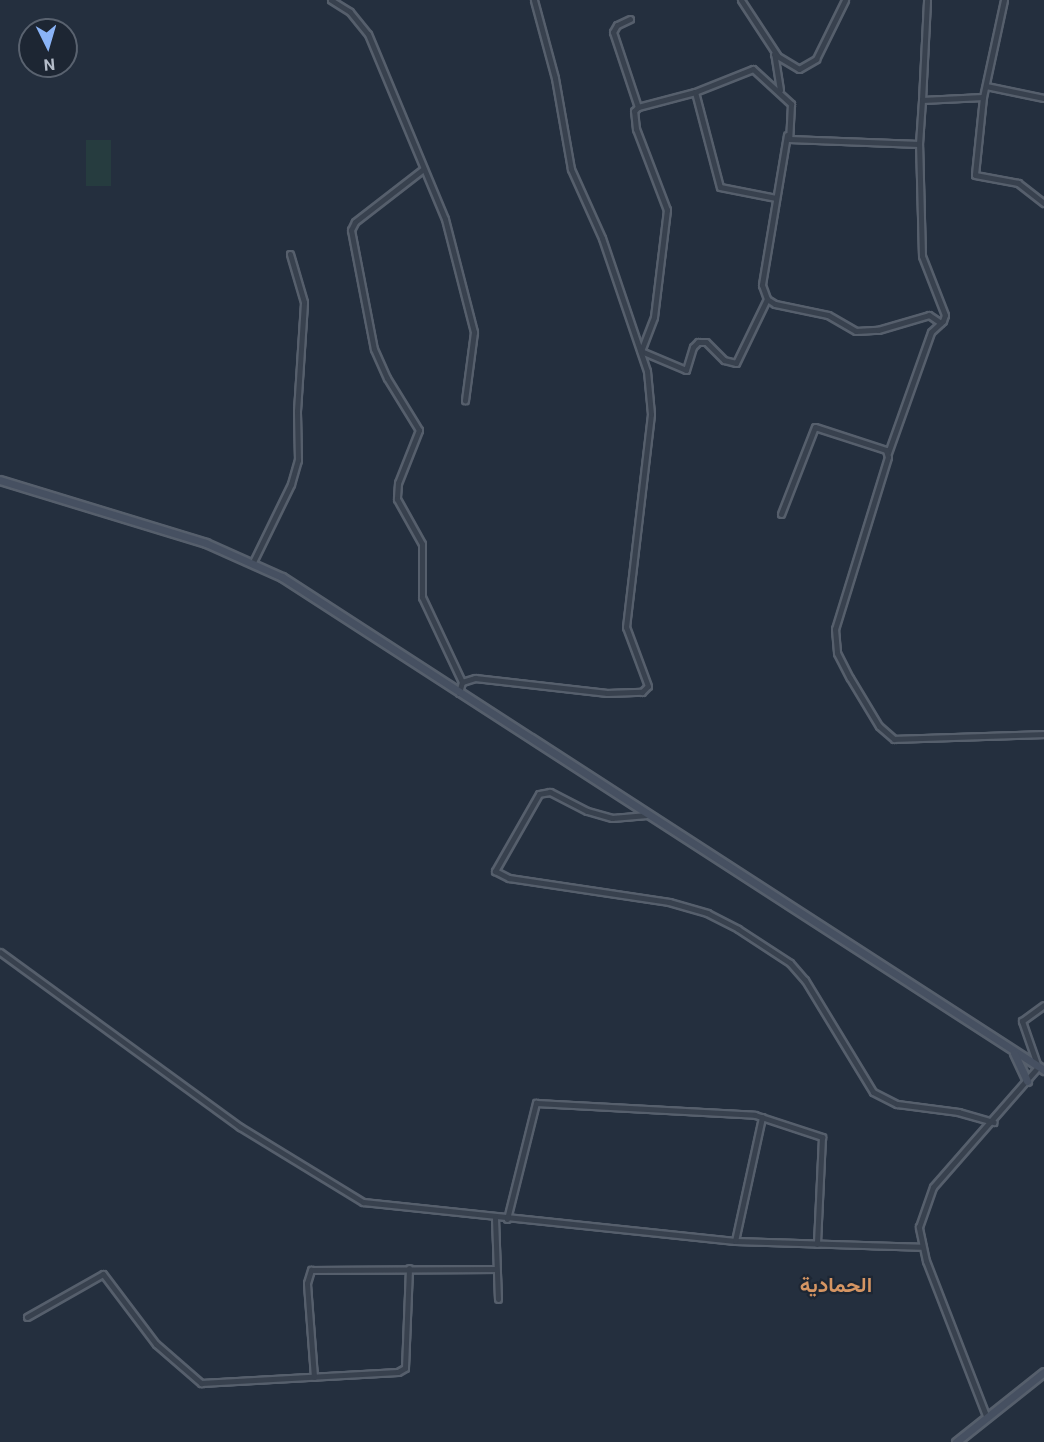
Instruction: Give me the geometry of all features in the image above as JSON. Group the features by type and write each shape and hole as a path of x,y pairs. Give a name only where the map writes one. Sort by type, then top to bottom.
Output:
{"main road":[{"path":"0,480 207,543 253,562 1041,1069"},
{"path":"1013,1051 1027,1081"},
{"path":"956,1442 1044,1372"}],"street":[{"path":"331,0 350,12 368,34 422,170 445,219 474,332 465,400"},
{"path":"462,682 475,678 532,688 607,693 646,690 646,676 626,627 651,414 641,351 623,309 602,238 571,168 553,69 534,0"},
{"path":"741,0 777,55 799,69 816,59 845,0"},
{"path":"927,0 919,144 922,256 945,310 941,323 931,332 888,453 835,628 837,653 879,726 894,739 1044,734"},
{"path":"1004,0 983,97 975,175 1018,183 1044,203"},
{"path":"630,19 617,25 613,32 638,107"},
{"path":"777,55 774,54 772,62 780,90"},
{"path":"641,351 654,317 667,210 636,129 634,111 638,107 695,92 753,69 780,90 790,104 762,285 767,299 775,304 828,315 856,331 878,330 929,315 941,323"},
{"path":"986,86 1044,98"},
{"path":"695,92 720,187 776,198"},
{"path":"922,100 983,97"},
{"path":"787,135 800,142 919,144"},
{"path":"422,170 355,222 351,230 374,349 387,378 419,430 398,483 397,499 422,544 422,597 462,682 459,693"},
{"path":"253,562 291,484 298,460 297,411 304,302 290,254"},
{"path":"641,351 686,370 693,347 698,342 706,342 724,360 736,363 767,299"},
{"path":"781,514 815,427 888,453"},
{"path":"647,814 612,818 587,811 557,795 539,794 495,871 509,878 669,902 707,913 738,929 783,958 805,980 873,1092 897,1104 958,1112 994,1122"},
{"path":"0,952 240,1127 352,1198 372,1204 495,1218 735,1241 921,1247"},
{"path":"987,1418 921,1247 922,1212 933,1187 994,1122 1027,1081 1041,1069 1022,1021 1044,1005"},
{"path":"507,1219 536,1103 762,1117 822,1137 817,1244"},
{"path":"735,1241 762,1117"},
{"path":"495,1218 495,1269 498,1299"},
{"path":"27,1317 103,1274 156,1344 201,1383 405,1370 409,1268"},
{"path":"314,1377 307,1283 311,1270 495,1269"}],"green space":[{"path":"86,140 111,140 111,186 86,186"}],"district":[{"name":"الحمادية","path":"836,1285"}]}
